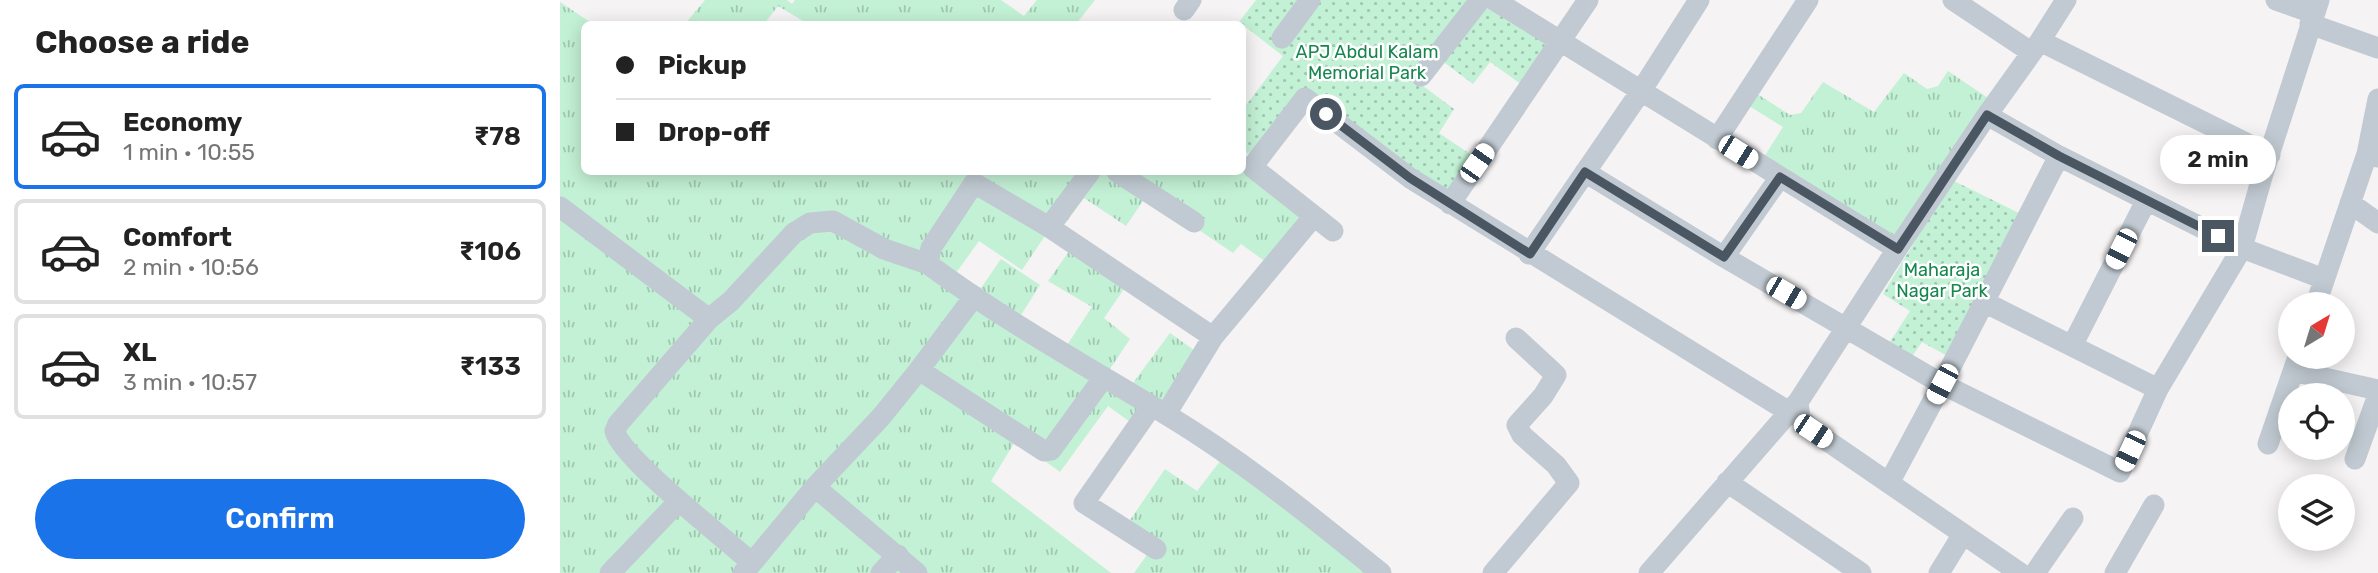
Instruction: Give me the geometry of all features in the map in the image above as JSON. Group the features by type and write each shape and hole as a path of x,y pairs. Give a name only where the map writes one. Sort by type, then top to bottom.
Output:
{"street":[{"path":"1282,38 1310,0"},
{"path":"1421,76 1480,0"},
{"path":"1494,0 1898,249"},
{"path":"1450,204 1588,0"},
{"path":"1530,254 1642,91 1699,0"},
{"path":"1717,139 1808,0"},
{"path":"1954,0 2035,47 2270,155"},
{"path":"1648,573 1793,407 2066,0"},
{"path":"2276,0 2314,12 2378,48"},
{"path":"1585,172 1724,257 1942,384 2120,472 2158,389 2242,248 2314,12"},
{"path":"1333,231 1247,163 1305,98 1410,178 1450,204 1530,254 1793,407 1813,431 2020,573"},
{"path":"2320,292 2350,203 2372,155 2378,99"},
{"path":"1987,115 2059,156 2242,248 2324,279"},
{"path":"1889,483 2059,156"},
{"path":"1049,227 1088,175"},
{"path":"1122,175 1194,222"},
{"path":"1724,257 1780,177"},
{"path":"928,264 931,248 974,183 1049,227 1213,337"},
{"path":"2072,346 2146,201"},
{"path":"2350,203 2378,223"},
{"path":"560,207 709,319"},
{"path":"1156,549 1084,503 1159,411 1213,337 1314,216"},
{"path":"973,298 881,417 815,486 748,568 621,445 615,431 618,424 709,319 731,301 794,233 810,223 833,221 884,249 928,264 973,298 1159,411 1268,482 1381,573"},
{"path":"1984,302 2158,389"},
{"path":"1493,573 1569,483 1556,465 1522,436 1517,425 1543,396 1556,375 1517,338"},
{"path":"2268,444 2294,369"},
{"path":"2306,369 2376,405 2355,459"},
{"path":"919,370 1046,452 1051,450 1104,377"},
{"path":"1727,482 1861,573"},
{"path":"815,486 916,573"},
{"path":"610,573 679,500"},
{"path":"2115,573 2154,505"},
{"path":"2035,573 2073,518"},
{"path":"1939,573 1963,534"},
{"path":"881,573 898,555"}],"green space":[{"path":"705,0 787,0 792,4 795,0 1001,0 1024,16 1037,0 1095,0 1078,21 803,21 778,6 766,21 688,21"},
{"name":"APJ Abdul Kalam Memorial Park","path":"1256,0 1484,0 1550,40 1521,84 1490,62 1473,84 1441,60 1423,86 1454,109 1439,133 1473,156 1448,195 1303,91 1256,152 1247,153 1246,104 1283,56 1246,27 1246,21 1240,21"},
{"path":"560,2 588,21 581,21 581,175 1246,173 1299,216 1300,221 1266,262 1241,244 1233,253 1147,195 1126,226 1084,198 1054,239 1045,236 1022,270 979,241 956,273 981,288 1001,259 1040,285 1021,315 1067,345 1092,307 1048,281 1070,250 1126,286 1104,318 1130,339 1108,372 1130,387 1170,333 1198,353 1144,432 1108,406 1060,472 1016,440 991,481 1111,573 560,573"},
{"path":"1948,71 1988,98 1895,243 1762,160 1783,127 1746,104 1754,92 1790,115 1801,113 1823,82 1874,112 1904,73 1927,89 1938,86"},
{"name":"Maharaja Nagar Park","path":"1952,180 2023,215 1951,358 1922,342 1911,358 1888,345 1910,311 1883,294"},
{"path":"1221,460 1376,573 1134,573 1156,542 1128,523 1165,469 1197,491"}],"route":[{"path":"1326,114 1410,178 1530,254 1585,172 1724,257 1780,177 1898,249 1987,115 2059,156 2218,236"}]}
